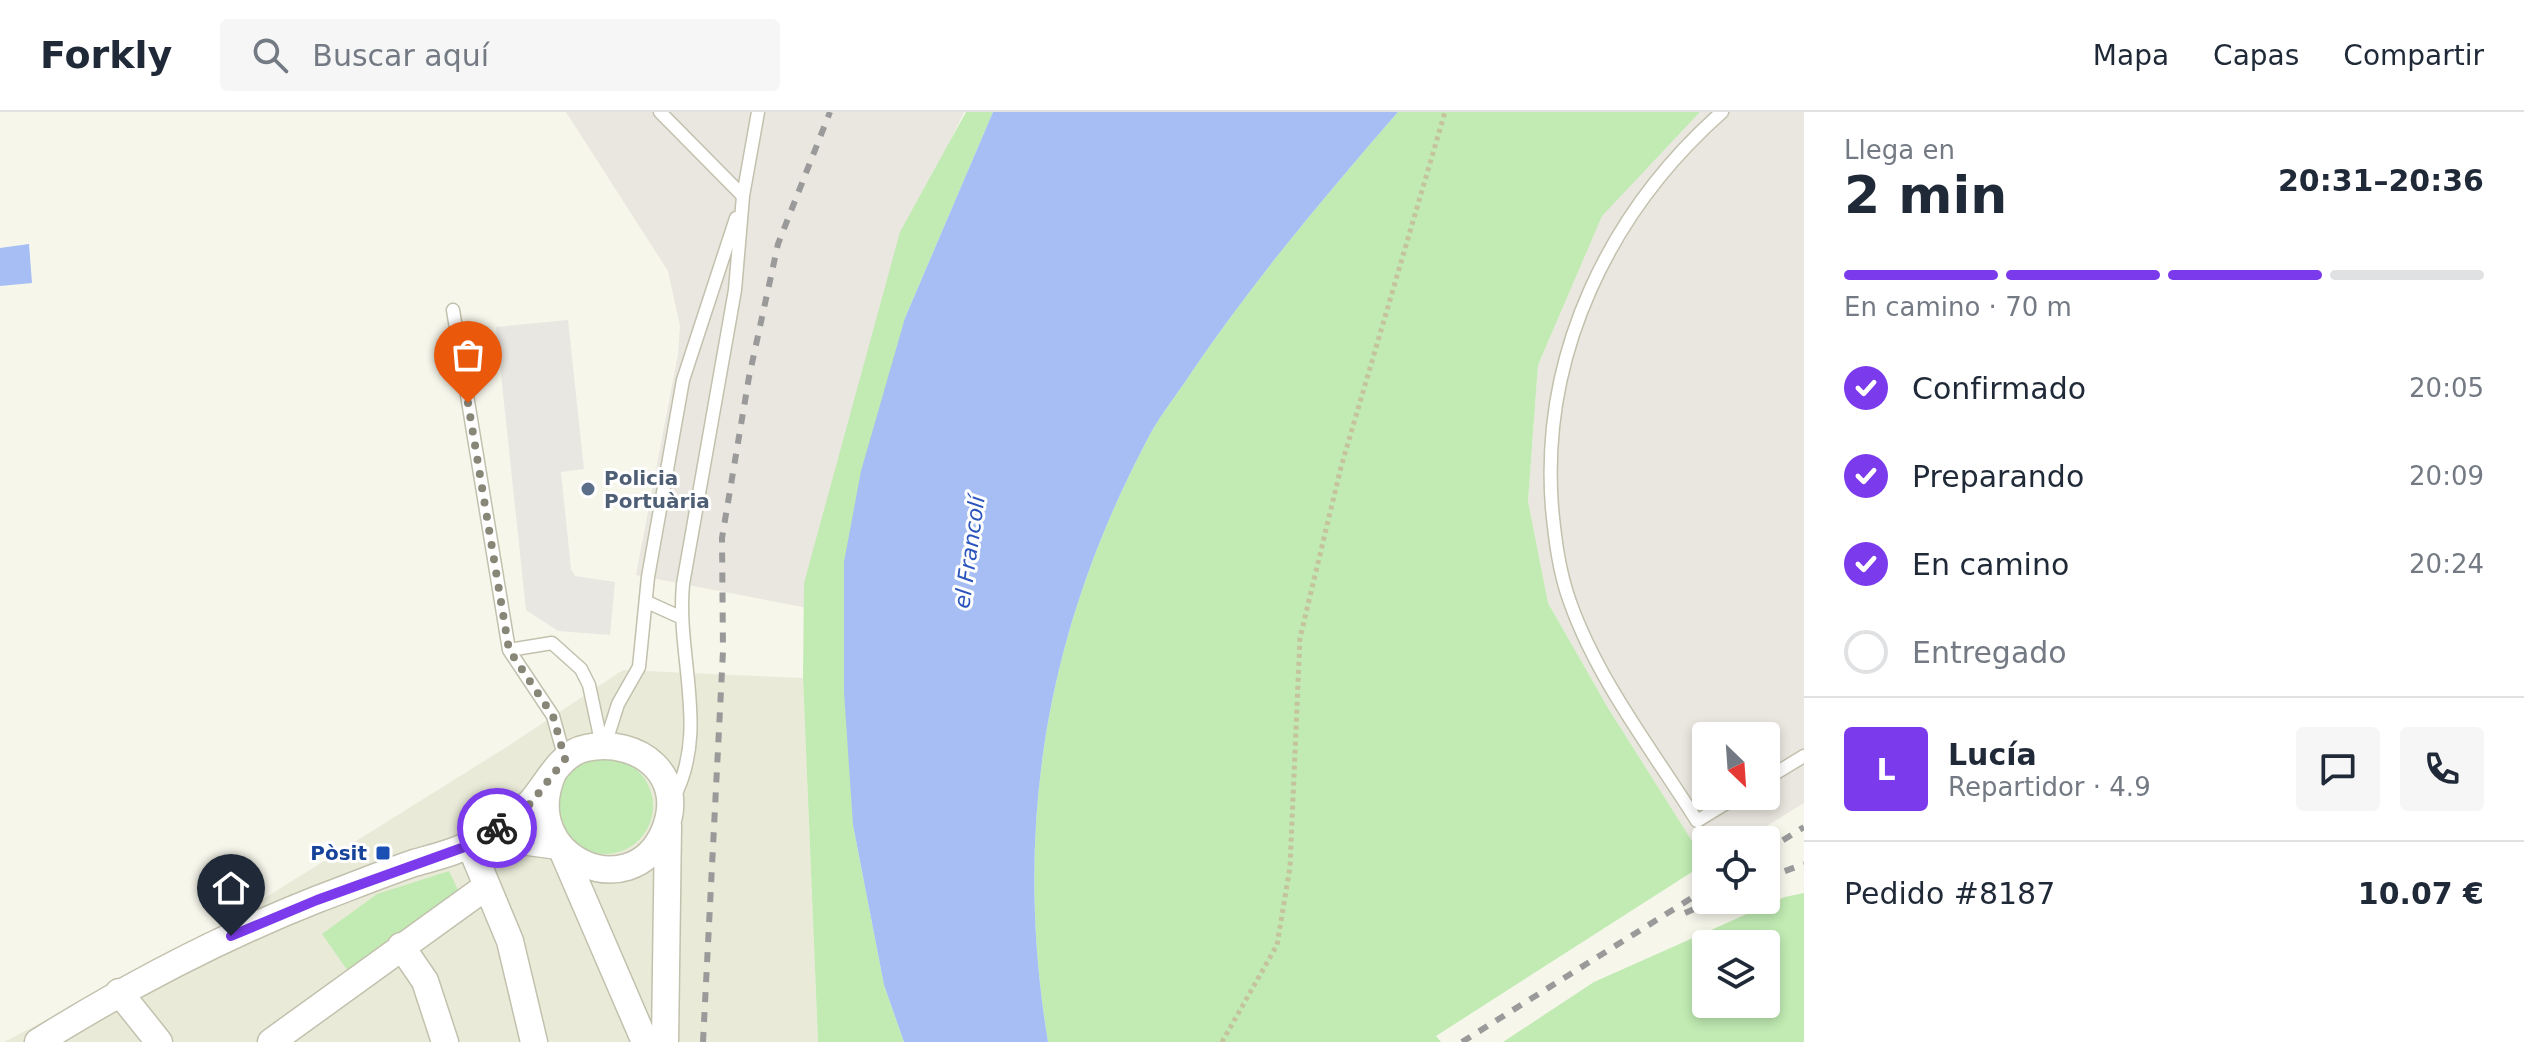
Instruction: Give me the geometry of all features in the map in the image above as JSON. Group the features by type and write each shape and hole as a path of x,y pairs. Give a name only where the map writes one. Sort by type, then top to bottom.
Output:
{"street":[{"path":"38,1042 119,992 253,926 470,845 519,813 559,766 581,749 603,745 625,746 648,759 663,780 668,812 665,1042"},
{"path":"559,766 545,790 543,809 645,1042"},
{"path":"470,845 521,841 560,849 589,867 618,868 644,856 655,846 668,812"},
{"path":"470,845 522,982 534,1042"},
{"path":"271,1042 487,886"},
{"path":"401,946 425,981 445,1042"},
{"path":"119,992 159,1042"}],"lane":[{"path":"660,112 703,152 743,196"},
{"path":"668,812 686,774 692,713 680,617 735,290 743,196 758,112"},
{"path":"1715,810 1697,821 1590,650 1569,600 1555,545 1550,483 1552,427 1560,372 1582,306 1614,240 1632,215 1658,179 1722,112"},
{"path":"603,745 618,704 639,667 683,380 743,196"},
{"path":"453,310 509,650 553,716 559,766"},
{"path":"647,602 680,617"},
{"path":"509,650 552,643 581,669 589,685 603,745"},
{"path":"1780,771 1804,756"}],"path":[{"path":"1222,1042 1277,945 1290,867 1300,638 1341,467 1445,112"}],"shaded area":[{"path":"566,112 964,112 933,177 813,609 636,575 678,354 680,326 668,271"},
{"path":"1700,112 1804,112 1804,803 1767,826 1692,826 1692,841 1608,708 1548,603 1528,501 1538,365 1602,215"},
{"path":"568,320 584,469 561,472 571,569 575,576 615,582 610,635 558,631 526,610 496,327"},
{"path":"623,670 803,678 818,1042 4,1042 188,946 505,748"}],"green space":[{"path":"966,112 993,112 905,318 853,825 884,985 904,1042 818,1042 803,678 804,583 900,232"},
{"path":"1398,112 1700,112 1602,216 1538,365 1528,501 1548,603 1608,708 1692,841 1692,872 1436,1036 1441,1042 1048,1042 1038,963 1034,886 1037,810 1046,735 1061,661 1083,588 1111,516 1161,417 1215,339 1317,207"},
{"path":"605,758 623,762 639,772 649,788 653,806 649,824 639,840 623,850 605,854 587,850 571,840 561,824 557,806 561,788 571,772 587,762"},
{"path":"449,871 460,894 350,974 322,934 377,894"},
{"path":"1804,893 1804,1042 1503,1042 1594,982 1692,938 1692,1018 1780,1018 1780,930 1711,930 1747,914 1780,914 1780,899"}],"water":[{"name":"el Francolí","path":"993,112 1398,112 1265,272 1161,417 1111,516 1083,588 1061,661 1046,735 1037,810 1034,886 1038,963 1048,1042 904,1042 884,985 853,825 844,692 844,562 861,471 905,318"},
{"path":"29,244 32,283 0,286 0,248"}],"railway":[{"path":"703,1042 723,651 722,538 749,377 778,244 830,112"},
{"path":"1780,842 1804,827"},
{"path":"1780,873 1804,864"},
{"path":"1462,1042 1692,898"},
{"path":"1685,913 1692,910"}],"way so far":[{"path":"468,403 509,650 553,716 565,759 531,803 497,828"}],"place":[{"name":"Policia Portuària","path":"588,489"},
{"name":"Pòsit","path":"383,853"}],"route":[{"path":"231,936 400,868 470,845 497,828"}]}
